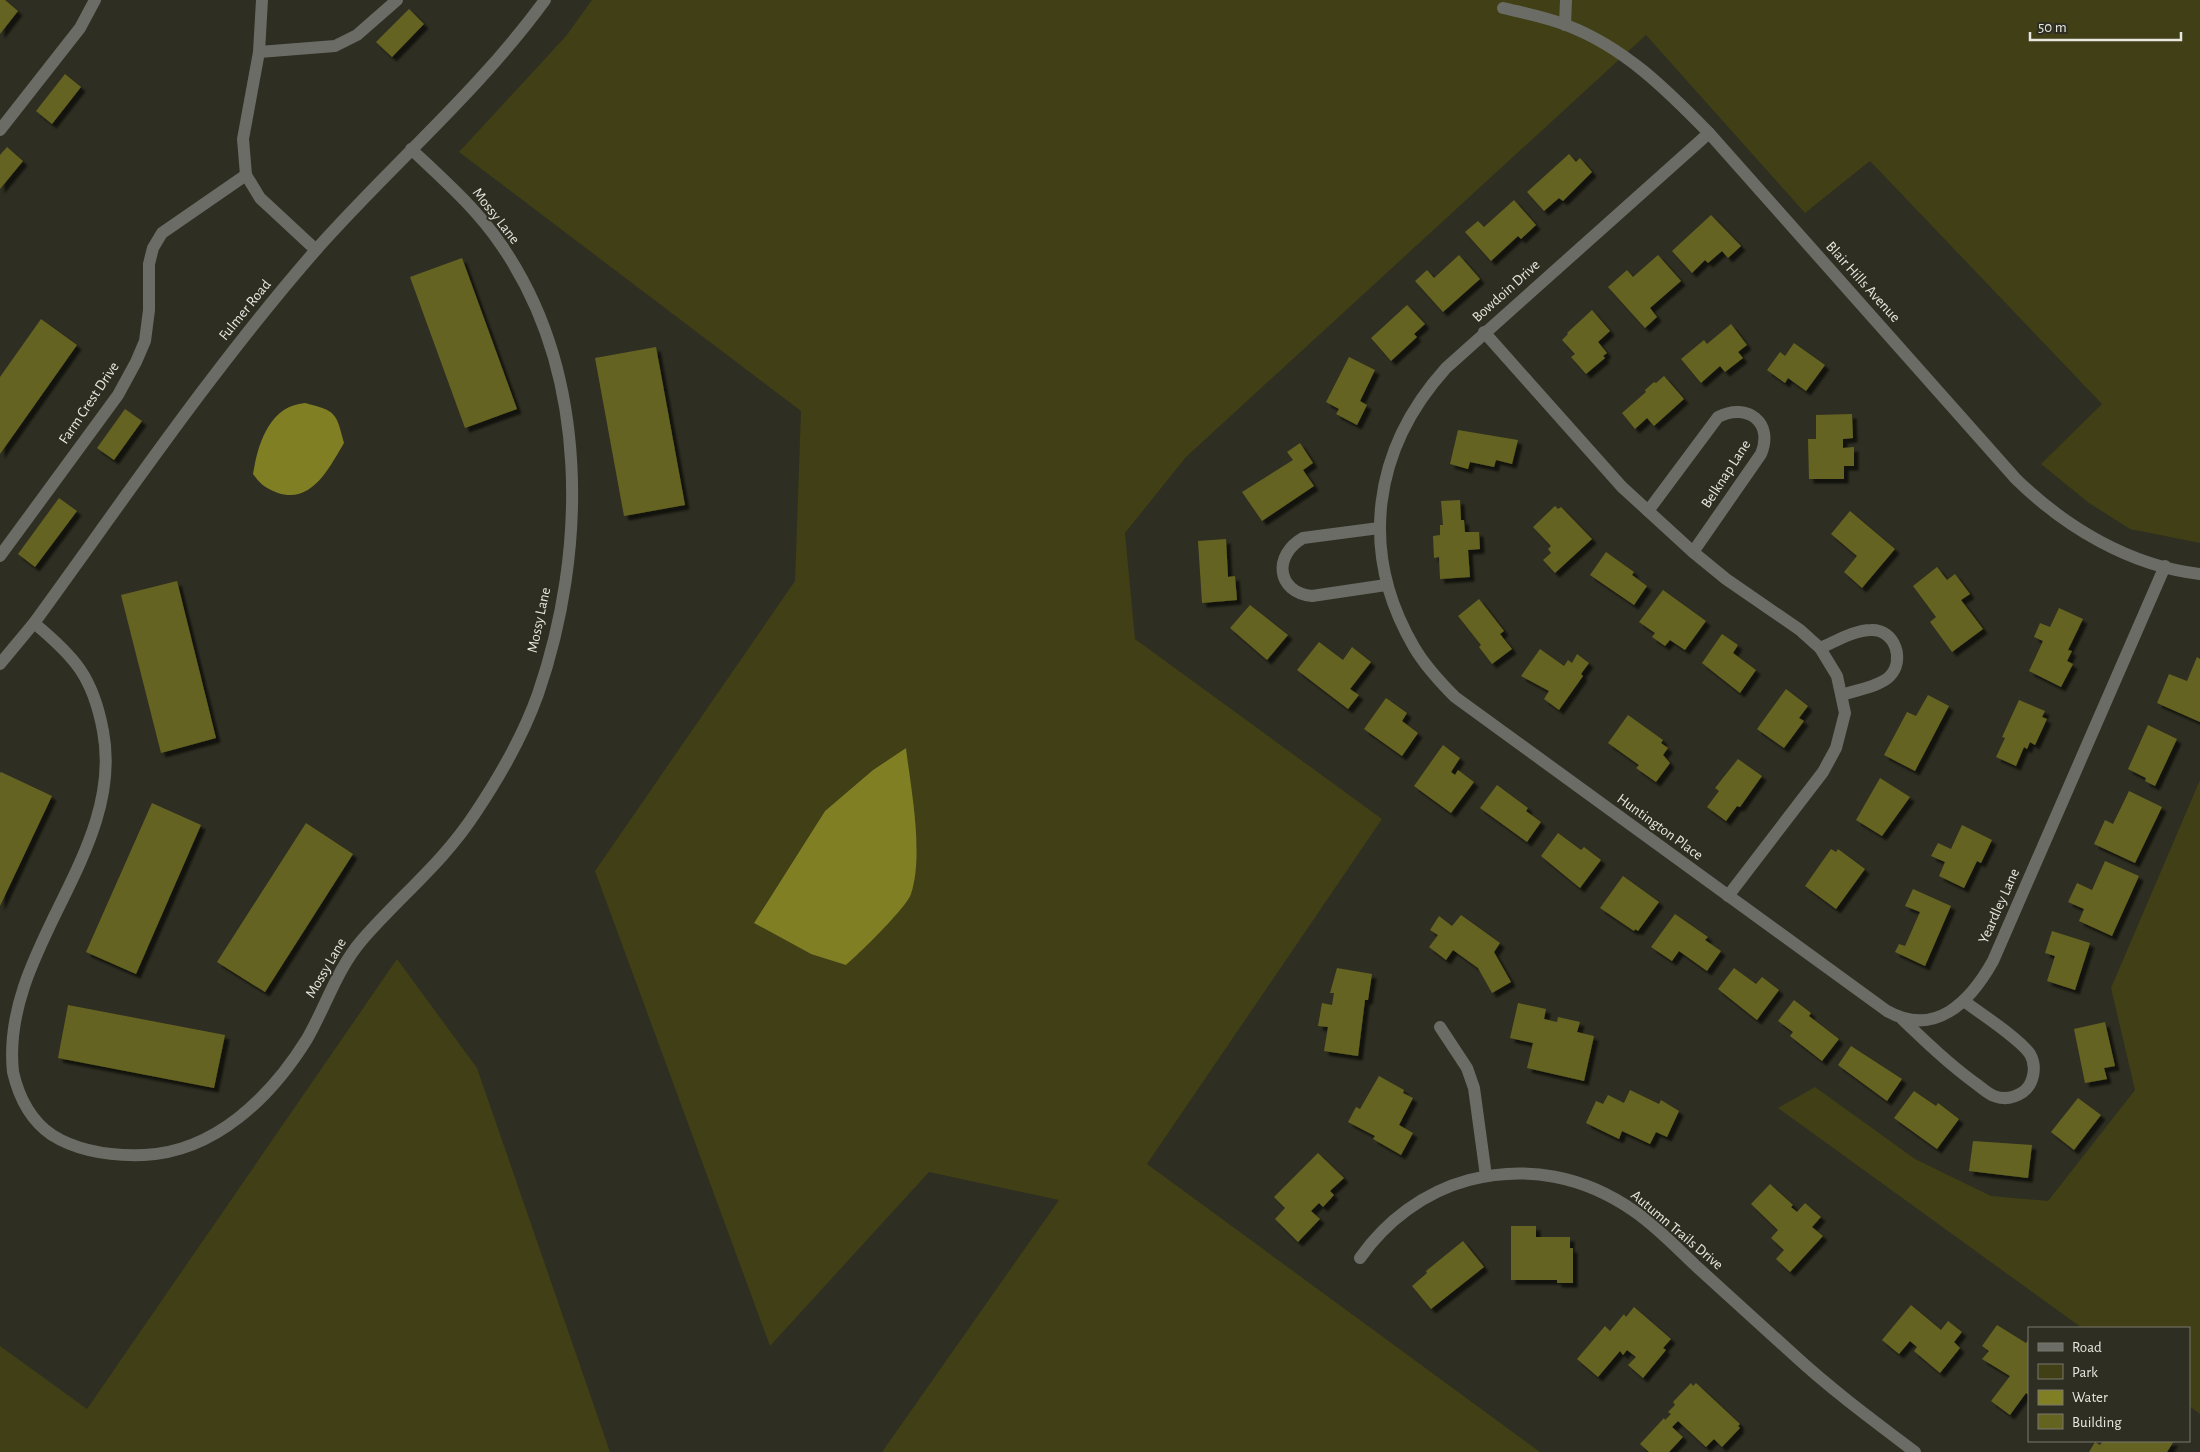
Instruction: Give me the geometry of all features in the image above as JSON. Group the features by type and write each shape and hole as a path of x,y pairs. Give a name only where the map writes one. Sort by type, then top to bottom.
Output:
{"street":[{"path":"0,130 80,28 95,0"},
{"path":"262,0 259,52 243,139 246,175 260,198 316,250"},
{"path":"259,52 335,46 357,35 397,0"},
{"name":"Fulmer Road","path":"0,664 34,623 234,348 316,250 501,56 545,0"},
{"path":"1566,0 1566,25"},
{"name":"Blair Hills Avenue","path":"1503,8 1566,25 1624,55 1646,71 1709,133 2016,479 2054,514 2099,540 2146,561 2200,574"},
{"name":"Bowdoin Drive","path":"1381,510 1390,459 1411,413 1430,386 1484,332 1709,133"},
{"name":"Mossy Lane","path":"34,623 62,646 87,677 99,707 105,742 107,774 99,809 27,964 17,994 10,1026 10,1055 17,1087 22,1102 38,1124 56,1138 86,1150 123,1155 158,1154 195,1145 229,1127 242,1116 286,1068 308,1037 340,971 361,941 433,869 474,816 507,761 537,698 555,633 567,565 573,492 567,416 555,358 531,300 504,248 470,204 412,149"},
{"name":"Farm Crest Drive","path":"0,556 118,395 136,362 145,340 149,310 148,264 153,248 162,233 246,175"},
{"path":"1484,332 1622,487 1693,552 1726,579 1800,630 1820,648 1837,676 1845,714 1836,748 1823,772 1728,896"},
{"name":"Belknap Lane","path":"1648,511 1718,417 1728,412 1740,411 1755,418 1762,427 1765,438 1761,454 1693,552"},
{"name":"Huntington Place","path":"1381,510 1379,528 1386,585 1401,623 1415,649 1433,674 1455,697 1887,1011 1903,1020"},
{"path":"1379,528 1303,538 1293,544 1285,553 1282,564 1289,586 1305,595 1312,596 1386,585"},
{"name":"Yeardley Lane","path":"1964,1001 1979,985 1993,961 2165,566"},
{"path":"1820,648 1861,632 1872,630 1881,632 1890,638 1896,647 1898,658 1895,669 1889,677 1842,695"},
{"path":"1964,1001 2024,1047 2032,1059 2034,1070 2032,1081 2025,1090 2016,1096 2004,1098 1993,1096 1948,1063 1903,1020 1927,1020 1946,1013 1964,1001"},
{"path":"1440,1027 1467,1068 1474,1088 1486,1176"},
{"name":"Autumn Trails Drive","path":"1360,1258 1374,1238 1398,1216 1456,1184 1505,1173 1540,1174 1574,1181 1601,1190 1635,1211 1798,1359 1914,1452"}],"green space":[{"path":"592,0 2200,0 2200,543 2130,529 2089,503 2041,464 2102,404 1870,161 1805,213 1646,35 1186,457 1125,533 1135,639 1382,819 1147,1164 1540,1452 882,1452 1059,1200 929,1172 770,1346 595,871 795,581 801,411 459,152 566,36","holes":["906,748 917,848 911,895 811,954 754,923 825,811 873,770"]},
{"path":"2200,780 2200,1414 2190,1407 2190,1327 2081,1327 1778,1108 1815,1087 1915,1159 1991,1196 2048,1201 2135,1090 2111,988"},
{"path":"397,959 477,1068 610,1452 0,1452 0,1346 87,1409"}],"water":[{"path":"305,403 323,408 333,414 339,425 344,443 325,473 310,489 290,495 278,493 264,486 253,474 258,451 267,428 274,419 282,411"},
{"path":"906,748 915,822 916,860 915,878 911,894 901,909 846,965 811,954 754,923 825,811 873,770"}],"building":[{"path":"0,0 5,0 18,11 0,34"},
{"path":"409,9 424,24 392,57 376,42"},
{"path":"65,74 81,87 52,124 36,111"},
{"path":"7,147 23,161 0,189 0,155"},
{"path":"1569,154 1576,162 1580,158 1592,172 1563,201 1559,198 1544,211 1527,192"},
{"path":"1514,200 1536,225 1521,239 1518,236 1491,261 1465,232 1478,221 1484,227"},
{"path":"1711,215 1741,246 1728,258 1722,251 1708,263 1705,260 1692,273 1672,251"},
{"path":"1459,255 1480,279 1443,312 1415,281 1427,270 1434,278"},
{"path":"1658,255 1681,281 1650,308 1657,317 1645,328 1608,287 1627,270 1633,277"},
{"path":"462,258 517,409 465,428 410,277"},
{"path":"1407,305 1425,324 1414,334 1417,337 1391,361 1371,338"},
{"path":"1592,310 1610,331 1598,342 1607,353 1603,356 1605,358 1586,374 1571,357 1575,354 1562,340"},
{"path":"41,319 77,345 0,454 0,377"},
{"path":"1731,324 1747,345 1738,352 1743,358 1725,372 1720,366 1701,383 1681,359 1704,340 1707,344"},
{"path":"1794,343 1825,365 1806,391 1788,378 1785,383 1767,370 1780,352 1785,356"},
{"path":"656,347 685,505 624,516 595,358"},
{"path":"1349,357 1375,370 1360,401 1367,405 1357,425 1336,414 1339,409 1326,402"},
{"path":"1664,376 1684,399 1654,426 1647,418 1635,429 1622,413 1646,392 1645,390 1654,382 1656,383"},
{"path":"125,409 142,421 114,460 97,448"},
{"path":"1852,414 1853,438 1843,439 1843,448 1854,447 1854,466 1844,466 1844,479 1809,479 1808,439 1816,439 1816,415"},
{"path":"1458,430 1518,440 1512,464 1496,460 1494,467 1470,462 1468,469 1450,464"},
{"path":"1300,443 1313,463 1303,470 1314,486 1262,521 1242,492 1293,460 1287,452"},
{"path":"59,498 77,511 35,567 18,554"},
{"path":"1460,500 1461,520 1464,520 1465,532 1479,532 1480,549 1468,550 1470,577 1440,579 1439,557 1434,558 1433,536 1440,535 1440,525 1443,525 1441,501"},
{"path":"1555,506 1558,509 1561,507 1592,539 1555,573 1543,560 1551,553 1548,549 1551,546 1533,527"},
{"path":"1850,511 1895,549 1862,588 1844,572 1857,556 1831,534"},
{"path":"1226,539 1228,577 1235,576 1237,600 1202,603 1198,541"},
{"path":"1606,552 1634,572 1632,575 1647,586 1634,605 1590,575"},
{"path":"1937,567 1947,580 1955,574 1970,594 1961,600 1983,629 1952,652 1930,622 1936,617 1913,586"},
{"path":"177,581 216,738 161,753 121,595"},
{"path":"1663,590 1706,621 1685,650 1670,640 1665,646 1652,637 1655,633 1639,622"},
{"path":"1479,599 1504,631 1500,634 1512,649 1492,664 1479,647 1481,645 1458,616"},
{"path":"1250,605 1288,635 1267,660 1230,628"},
{"path":"2059,608 2083,619 2068,650 2072,651 2067,661 2073,664 2061,687 2029,671 2043,641 2034,637 2040,623 2050,627"},
{"path":"1722,634 1738,645 1733,653 1756,670 1740,693 1702,663"},
{"path":"1319,642 1343,660 1352,647 1371,662 1350,689 1359,695 1348,709 1297,670"},
{"path":"1540,649 1564,666 1568,660 1572,663 1577,654 1589,663 1581,674 1583,676 1559,710 1544,699 1549,691 1521,676"},
{"path":"2197,657 2200,659 2200,722 2157,703 2169,674 2187,681"},
{"path":"1786,689 1808,706 1799,718 1804,721 1784,748 1757,729"},
{"path":"1928,695 1949,706 1915,771 1884,755 1907,712 1916,716"},
{"path":"1386,698 1407,713 1402,721 1418,733 1402,756 1364,729"},
{"path":"2019,700 2045,711 2042,717 2047,719 2035,745 2030,742 2027,749 2024,747 2016,766 1996,757 2005,738 2002,737"},
{"path":"1628,715 1663,740 1661,743 1668,748 1663,755 1670,763 1656,782 1636,768 1639,765 1608,743"},
{"path":"2148,725 2177,739 2155,786 2145,781 2146,778 2128,769"},
{"path":"1443,745 1460,758 1451,772 1455,775 1458,770 1474,782 1451,813 1414,786"},
{"path":"1738,759 1762,776 1740,807 1737,806 1726,821 1707,807 1719,791 1715,788"},
{"path":"0,773 52,796 0,906"},
{"path":"1880,778 1910,797 1882,836 1856,820"},
{"path":"1497,785 1528,808 1526,811 1541,822 1527,842 1480,808"},
{"path":"2129,791 2162,807 2135,863 2094,844 2105,820 2113,824"},
{"path":"152,803 201,825 136,974 86,952"},
{"path":"306,823 353,854 265,992 217,962"},
{"path":"1962,825 1992,840 1981,863 1977,861 1964,888 1939,876 1945,862 1931,856 1938,843 1951,849"},
{"path":"1558,833 1581,850 1584,847 1601,860 1580,888 1541,856"},
{"path":"1831,849 1836,852 1838,849 1865,869 1836,909 1805,886"},
{"path":"2105,861 2139,876 2112,936 2079,921 2084,909 2068,902 2077,883 2092,890"},
{"path":"1623,876 1659,902 1638,931 1635,929 1634,931 1600,908"},
{"path":"1913,889 1951,906 1925,966 1895,952 1899,944 1905,946 1920,912 1905,906"},
{"path":"1675,914 1708,937 1705,940 1721,951 1707,971 1679,951 1672,961 1651,947"},
{"path":"1461,915 1500,943 1494,952 1511,982 1492,993 1478,968 1453,950 1446,960 1429,947 1438,935 1430,930 1439,916 1452,926"},
{"path":"2052,931 2090,943 2075,990 2047,981 2055,956 2045,953"},
{"path":"1337,968 1372,974 1368,1000 1365,1000 1358,1056 1324,1051 1328,1027 1318,1026 1322,1003 1332,1005 1334,993 1330,993"},
{"path":"1734,968 1756,984 1762,977 1779,990 1757,1020 1718,989"},
{"path":"1794,1000 1811,1013 1809,1016 1839,1039 1822,1061 1790,1036 1793,1032 1778,1021"},
{"path":"1518,1003 1546,1009 1544,1019 1557,1022 1558,1017 1580,1022 1577,1032 1594,1036 1584,1081 1527,1068 1533,1043 1510,1038"},
{"path":"68,1005 225,1035 214,1088 58,1058"},
{"path":"2105,1022 2115,1066 2104,1068 2107,1079 2085,1083 2074,1029"},
{"path":"1851,1046 1902,1079 1887,1101 1838,1065"},
{"path":"1379,1076 1404,1090 1403,1093 1413,1098 1399,1125 1413,1133 1401,1155 1373,1139 1375,1136 1348,1122 1356,1107 1360,1109"},
{"path":"1630,1090 1659,1104 1661,1100 1679,1111 1667,1137 1656,1132 1650,1144 1622,1131 1619,1139 1586,1123 1596,1101 1603,1104 1608,1095 1624,1103"},
{"path":"1914,1091 1936,1106 1938,1103 1959,1119 1937,1149 1894,1118"},
{"path":"2078,1098 2101,1115 2074,1150 2051,1132"},
{"path":"1973,1141 2032,1145 2028,1178 1969,1171"},
{"path":"1318,1153 1344,1178 1330,1191 1334,1195 1323,1207 1319,1203 1311,1211 1320,1219 1298,1242 1275,1219 1285,1208 1274,1197"},
{"path":"1770,1184 1793,1205 1791,1207 1797,1212 1805,1203 1821,1217 1812,1227 1823,1236 1790,1272 1776,1259 1784,1250 1771,1238 1778,1230 1751,1204"},
{"path":"1511,1226 1536,1226 1536,1237 1570,1237 1570,1248 1573,1248 1573,1283 1557,1283 1557,1280 1511,1280"},
{"path":"1463,1241 1484,1267 1431,1309 1412,1286 1427,1273 1426,1271"},
{"path":"1911,1305 1941,1330 1948,1321 1962,1332 1954,1342 1960,1348 1940,1373 1914,1351 1917,1347 1910,1341 1899,1354 1882,1340"},
{"path":"1634,1307 1671,1339 1663,1348 1666,1350 1643,1378 1628,1365 1636,1357 1627,1350 1623,1355 1620,1351 1598,1377 1577,1359 1605,1326 1610,1331 1624,1314 1626,1317"},
{"path":"1997,1325 2026,1343 2028,1340 2028,1394 2026,1393 2010,1415 1991,1401 2010,1376 1982,1359 1989,1351 1982,1346"},
{"path":"1691,1383 1693,1386 1696,1383 1740,1424 1738,1426 1740,1428 1722,1447 1714,1439 1706,1447 1678,1421 1672,1427 1683,1437 1669,1452 1649,1452 1640,1444 1664,1418 1665,1420 1671,1414 1668,1412 1675,1405 1673,1402"},
{"path":"2095,1442 2100,1445 2102,1442 2173,1442 2167,1452 2089,1452"}]}
